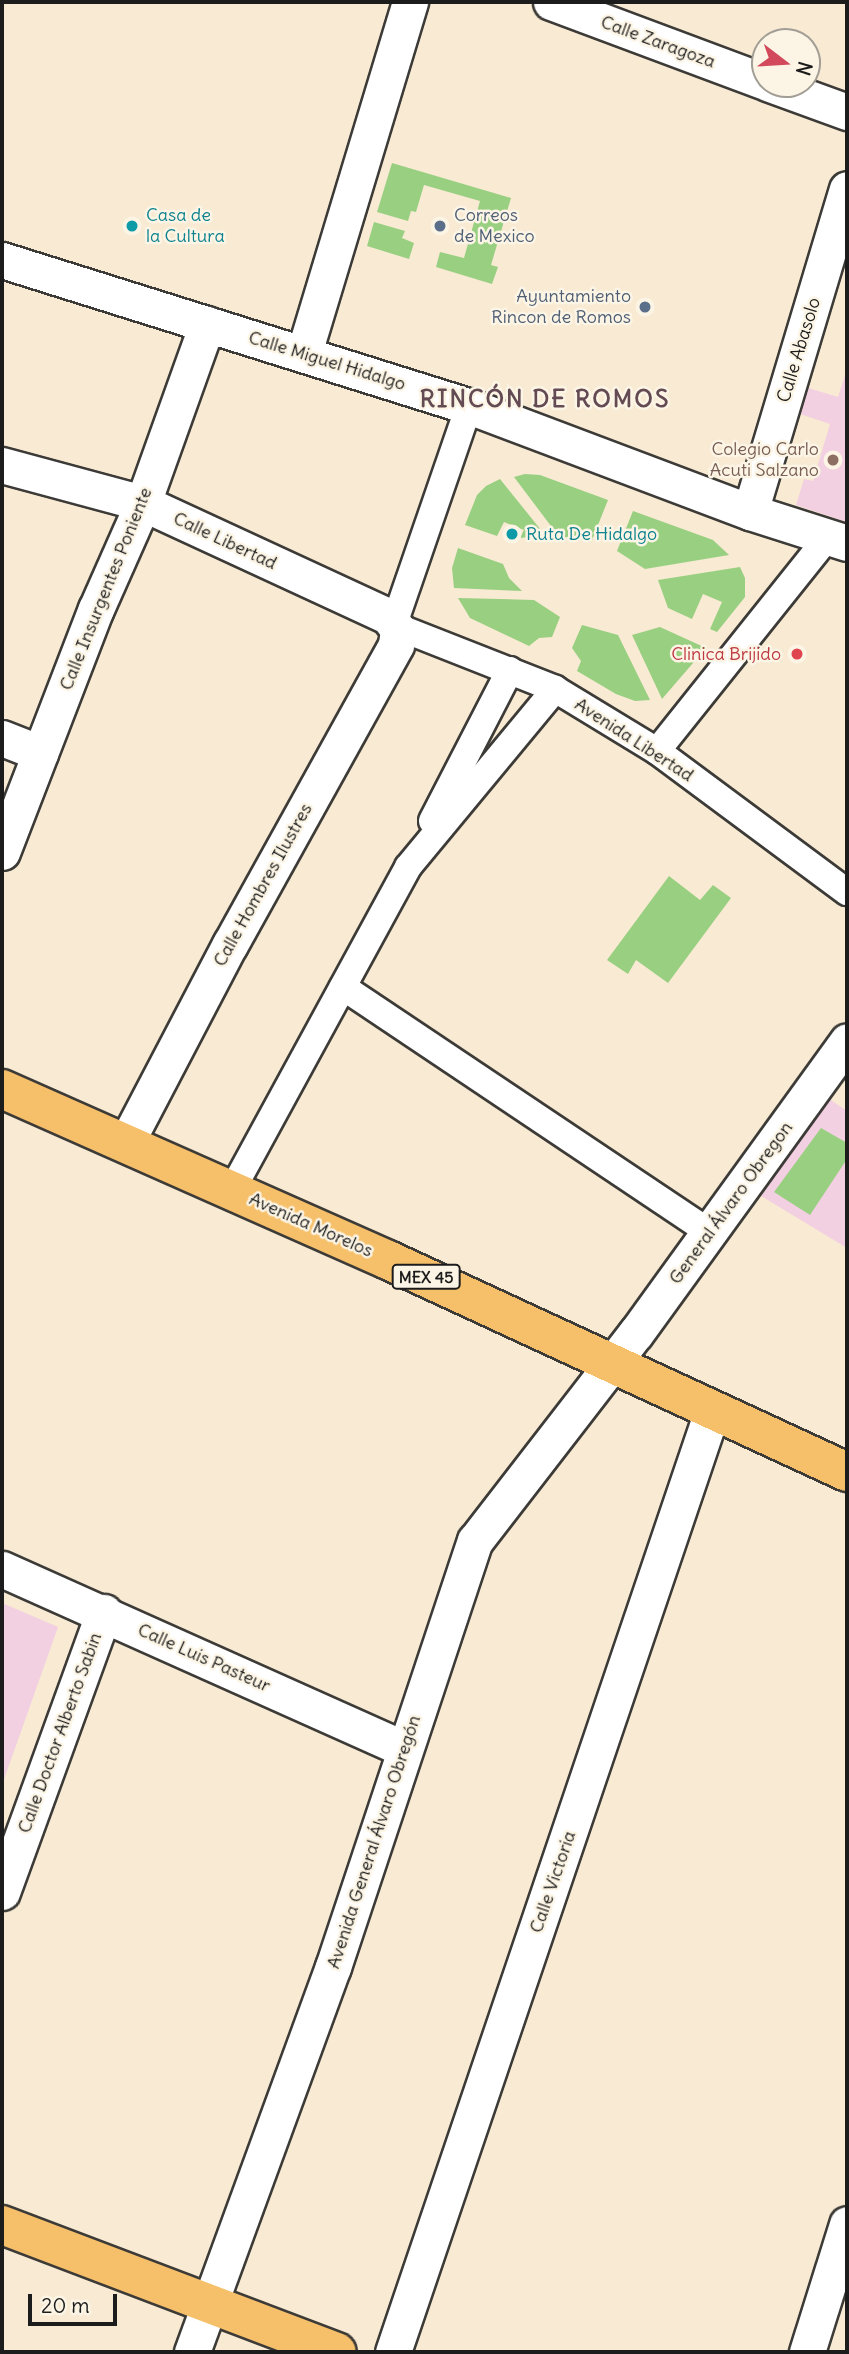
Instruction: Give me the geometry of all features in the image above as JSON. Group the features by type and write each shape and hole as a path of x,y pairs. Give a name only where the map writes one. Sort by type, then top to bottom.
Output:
{"main road":[{"name":"Avenida Morelos","path":"2,1089 232,1190 847,1472"},
{"path":"2,2225 337,2352"}],"street":[{"path":"304,353 410,2"},
{"name":"Calle Zaragoza","path":"551,2 751,77"},
{"path":"807,98 847,113"},
{"name":"Calle Abasolo","path":"750,512 845,204"},
{"name":"Calle Miguel Hidalgo","path":"2,260 470,406 750,512 838,540"},
{"name":"Calle Insurgentes Poniente","path":"2,852 113,569 143,503 207,324"},
{"path":"396,624 470,406"},
{"name":"Calle Libertad","path":"2,465 143,503 396,624"},
{"path":"657,751 838,540"},
{"name":"Avenida Libertad","path":"396,624 555,689 657,751 847,892"},
{"name":"Calle Hombres Ilustres","path":"126,1143 230,944 396,645 396,624"},
{"path":"232,1190 408,867 510,670"},
{"path":"408,867 555,689"},
{"path":"2,738 40,753"},
{"path":"343,987 710,1233"},
{"name":"General Álvaro Obregon","path":"612,1364 710,1233 847,1041"},
{"name":"Avenida General Álvaro Obregón","path":"192,2352 333,1967 475,1541 612,1364"},
{"name":"Calle Victoria","path":"393,2352 712,1411"},
{"name":"Calle Luis Pasteur","path":"2,1569 104,1612 405,1749"},
{"name":"Calle Doctor Alberto Sabin","path":"2,1892 104,1612"},
{"path":"807,2352 847,2224"}],"shaded area":[{"name":"Colegio Carlo Acuti Salzano","path":"847,369 847,522 796,505 804,479 813,481 830,424 797,413 805,387 838,397"},
{"path":"828,1098 847,1111 847,1248 758,1194"},
{"path":"2,1603 58,1627 2,1785"}],"green space":[{"path":"392,163 511,198 491,265 498,267 492,284 436,267 440,252 464,258 480,201 424,185 416,212 411,211 408,221 377,212"},
{"path":"374,222 405,231 402,238 414,243 409,259 367,246"},
{"path":"525,474 540,475 608,500 592,540 578,536 560,538 514,477"},
{"path":"500,479 545,535 520,538 524,530 504,522 497,536 465,525 477,495 486,486"},
{"path":"633,511 713,540 729,555 645,569 617,551"},
{"path":"458,548 503,564 509,578 522,591 454,588 452,568"},
{"path":"740,567 745,578 745,597 717,632 710,629 722,602 703,594 692,619 668,608 658,580"},
{"path":"458,598 534,600 560,617 552,637 539,638 529,646 470,618"},
{"path":"582,625 618,635 650,700 635,701 616,694 577,671 581,661 572,648"},
{"path":"660,627 706,648 662,699 632,635"},
{"path":"669,876 700,900 713,885 731,898 668,983 636,960 628,974 607,960"},
{"path":"821,1128 847,1143 847,1159 810,1215 774,1192"}],"place":[{"name":"Casa de la Cultura","path":"132,226"},
{"name":"Correos de Mexico","path":"440,226"},
{"name":"Ayuntamiento Rincon de Romos","path":"645,307"},
{"name":"Colegio Carlo Acuti Salzano","path":"833,460"},
{"name":"Ruta De Hidalgo","path":"512,534"},
{"name":"Clinica Brijido","path":"797,654"}],"district":[{"name":"RINCÓN DE ROMOS","path":"545,399"}]}
